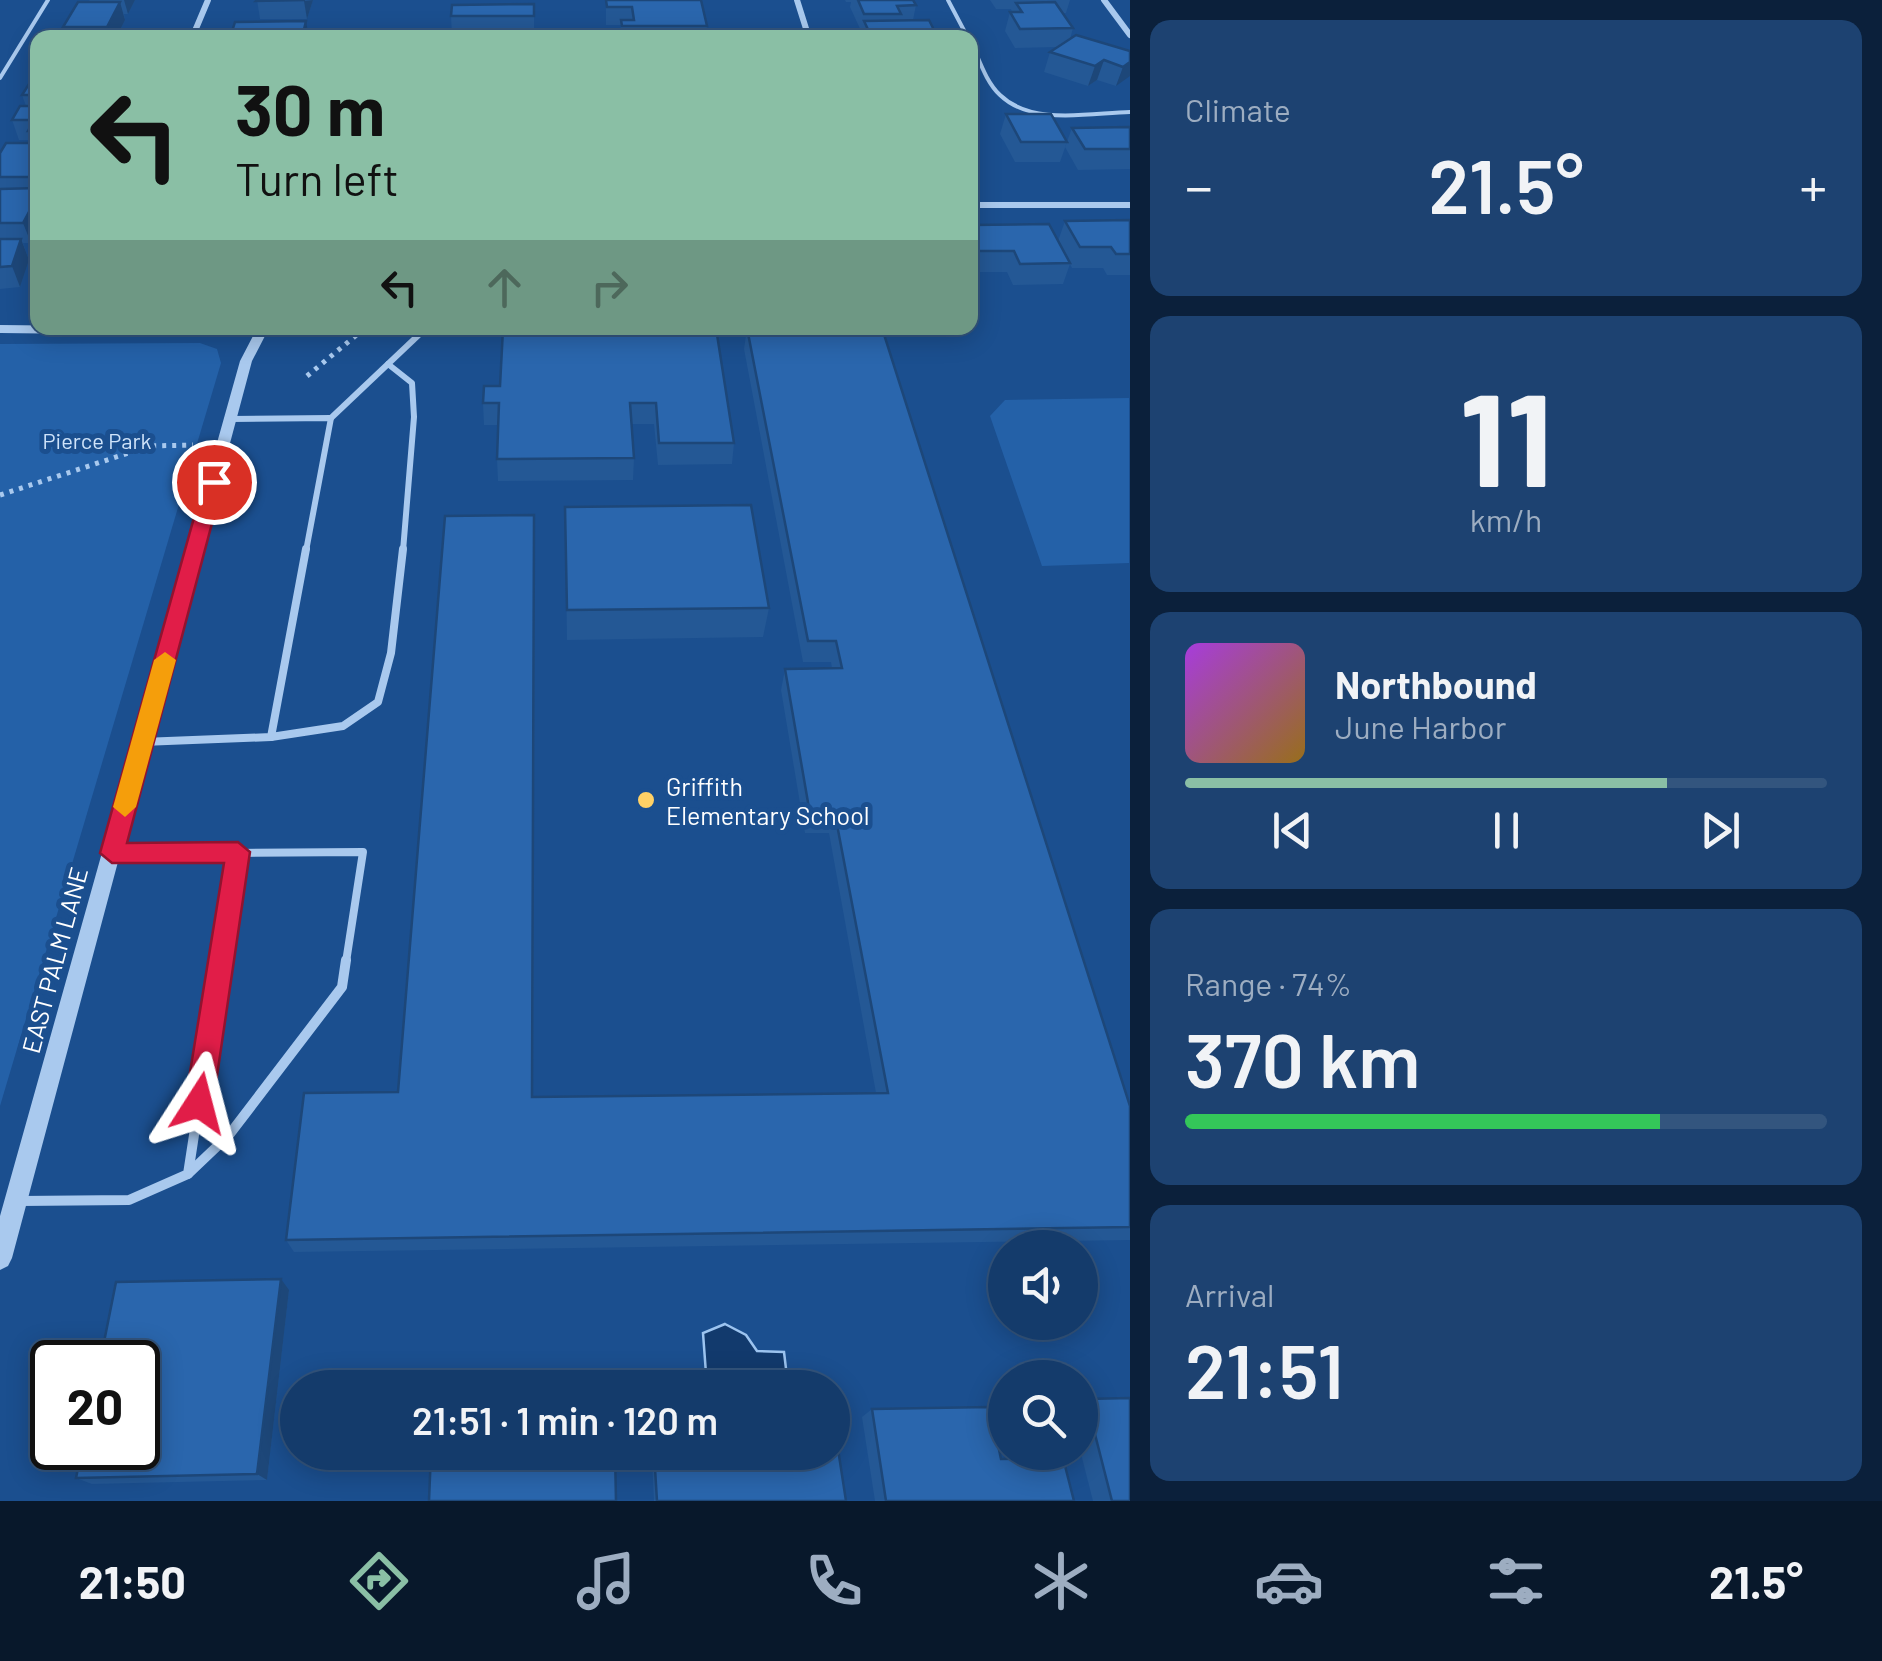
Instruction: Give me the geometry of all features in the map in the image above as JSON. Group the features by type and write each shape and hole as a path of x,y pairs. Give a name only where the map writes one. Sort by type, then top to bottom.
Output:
{"street":[{"path":"195,30 208,0"},
{"path":"797,0 806,30"},
{"path":"1104,0 1130,35"},
{"path":"978,205 1130,206"},
{"path":"0,329 30,329"},
{"name":"EAST PALM LANE","path":"0,1258 246,361 261,335"}],"lane":[{"path":"0,78 48,0"},
{"path":"948,0 964,30"},
{"path":"978,56 998,94 1012,105 1041,111 1130,112"},
{"path":"271,737 331,418 419,335"},
{"path":"142,742 271,737 343,728 378,702 389,659 414,418 412,383 388,364"},
{"path":"231,419 331,418"},
{"path":"188,1174 238,852"},
{"path":"16,1201 129,1200 188,1174 229,1135 342,987 363,852 112,853"}],"path":[{"path":"307,376 357,335"},
{"path":"0,495 150,446 224,445"}],"green space":[{"name":"Pierce Park","path":"200,343 217,349 221,363 0,1106 0,344"},
{"path":"1129,398 1129,563 1042,566 990,416 1005,400"}],"shaded area":[{"path":"725,1324 746,1335 757,1351 784,1352 786,1370 706,1370 703,1333"}],"building":[{"path":"606,0 701,0 707,26 622,26 621,20 634,20 632,7 607,7"},
{"path":"858,0 913,0 916,5 897,6 901,14 864,14"},
{"path":"78,2 120,2 107,27 63,27"},
{"path":"1055,2 1073,28 1020,29 1010,12 1022,12 1016,3"},
{"path":"534,4 534,16 451,16 452,5"},
{"path":"929,20 934,30 868,30 864,21"},
{"path":"306,21 304,30 232,30 235,22"},
{"path":"1076,35 1130,51 1130,62 1123,67 1104,60 1095,66 1050,52"},
{"path":"20,106 30,106 30,120 12,120"},
{"path":"1006,114 1051,114 1067,142 1021,142"},
{"path":"1130,127 1130,149 1085,149 1072,128"},
{"path":"6,143 30,143 30,177 0,177 0,153"},
{"path":"30,188 30,210 23,223 0,223 0,189"},
{"path":"1130,220 1130,254 1116,254 1111,247 1080,247 1065,221"},
{"path":"1049,224 1070,263 1020,264 1014,251 978,251 978,225"},
{"path":"0,239 21,239 12,266 0,267"},
{"path":"503,335 717,335 734,443 659,443 656,403 630,403 634,458 497,459 499,403 483,403 484,386 500,386"},
{"path":"748,335 884,335 1130,1106 1130,1227 286,1240 304,1093 398,1092 445,516 534,515 532,1097 888,1093 835,814 810,814 785,669 842,668 836,641 808,641"},
{"path":"751,505 769,608 567,610 565,507"},
{"path":"281,1279 257,1474 76,1478 78,1470 160,1470 160,1340 104,1340 116,1282"},
{"path":"1130,1398 1130,1501 1112,1501 1098,1446 1098,1399"},
{"path":"988,1407 988,1470 1066,1470 1074,1501 886,1501 872,1409"},
{"path":"430,1470 615,1470 616,1501 429,1501"},
{"path":"655,1470 841,1470 846,1501 657,1501"}],"slow traffic":[{"path":"125,807 165,660"}],"place":[{"name":"Griffith Elementary School","path":"646,800"}],"route":[{"path":"199,1103 238,852 112,853 214,482"}]}
